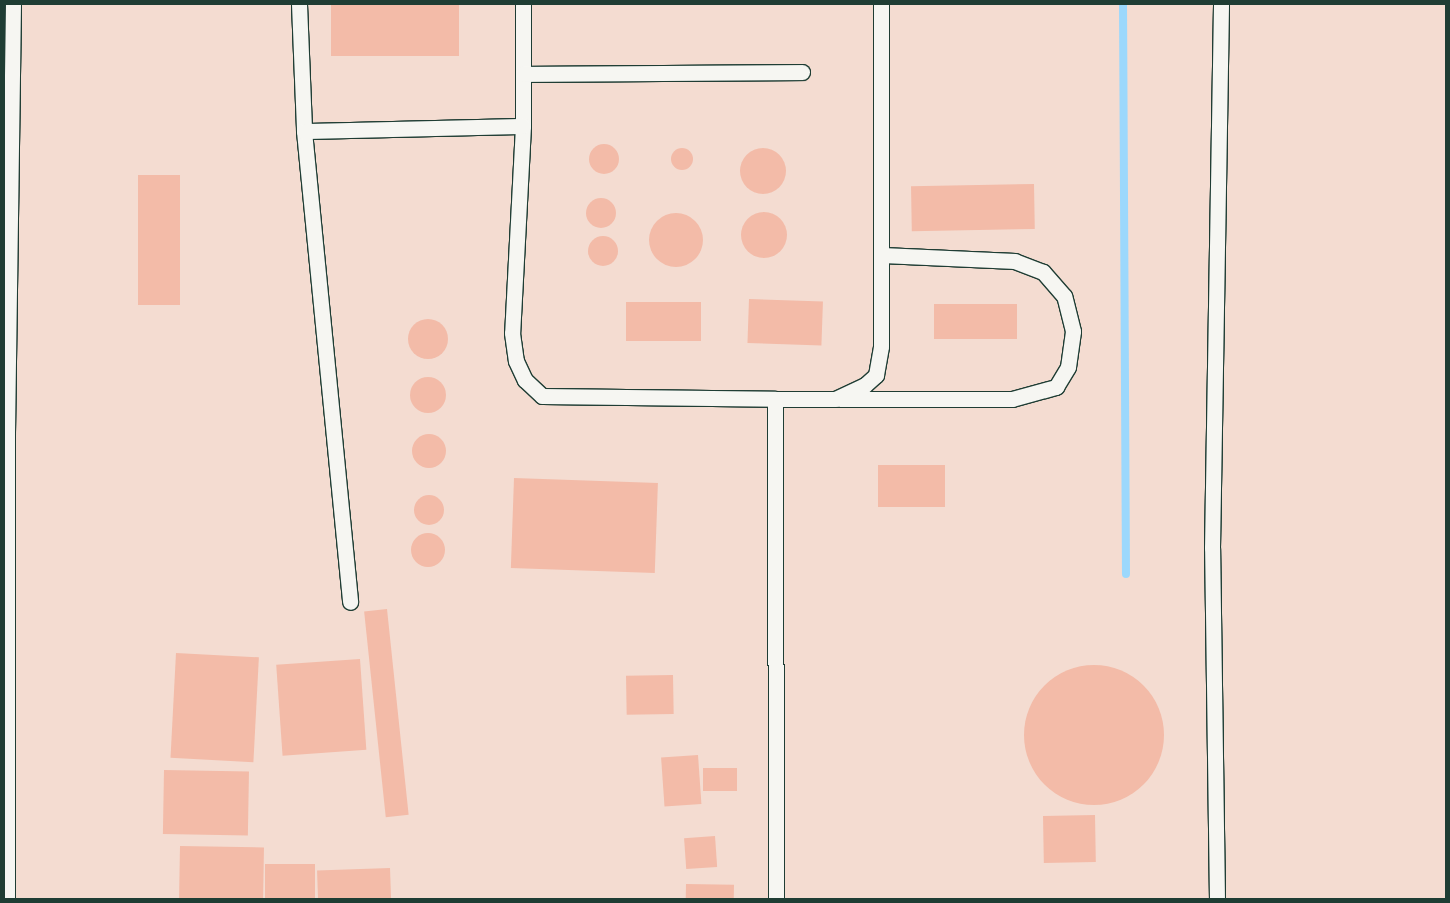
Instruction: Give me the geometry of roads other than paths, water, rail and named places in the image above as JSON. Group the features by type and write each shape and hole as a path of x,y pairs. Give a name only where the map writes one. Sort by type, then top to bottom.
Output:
{"lane":[{"path":"7,899 7,433 14,4"},
{"path":"299,4 304,131 350,602"},
{"path":"523,4 522,126 512,333 516,361 525,380 542,396 775,400 1012,399 1056,387 1068,367 1073,331 1064,296 1043,272 1015,261 882,255"},
{"path":"835,399 865,386 876,375 881,346 881,4"},
{"path":"1217,899 1212,548 1221,4"},
{"path":"523,74 802,72"},
{"path":"304,131 522,126"},
{"path":"775,400 776,899"}],"waterway":[{"path":"1123,4 1126,574"}]}
